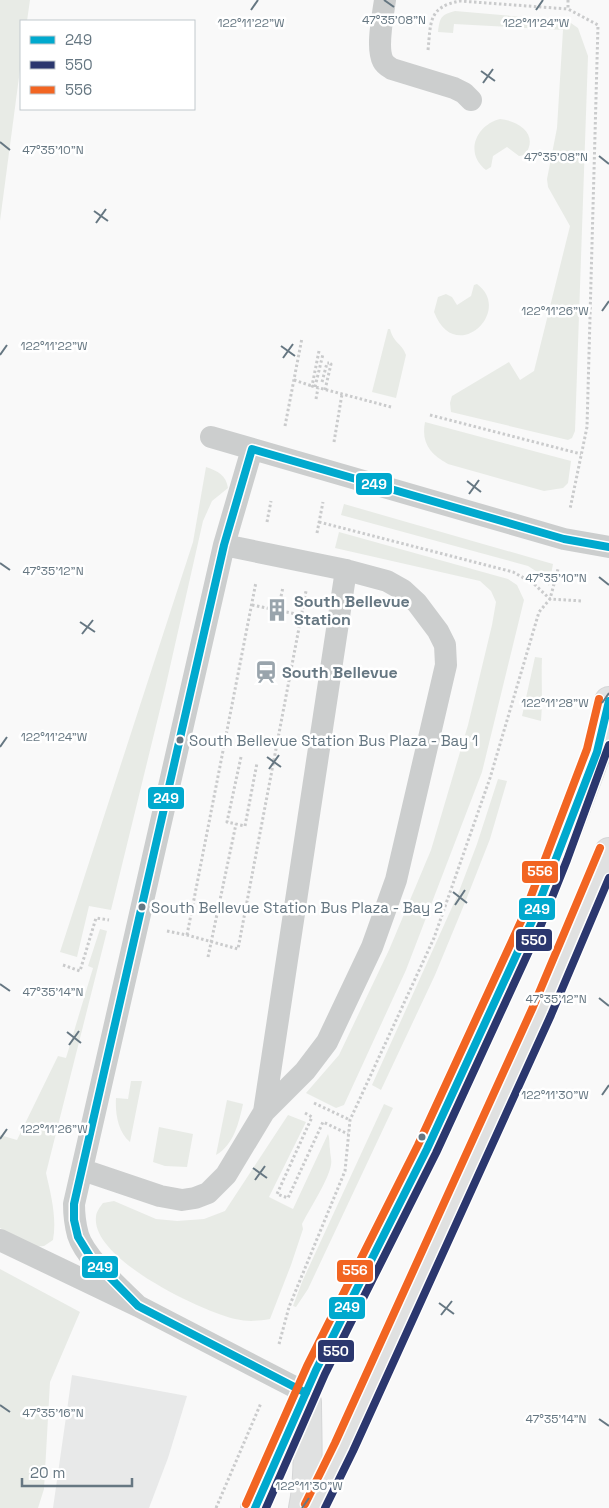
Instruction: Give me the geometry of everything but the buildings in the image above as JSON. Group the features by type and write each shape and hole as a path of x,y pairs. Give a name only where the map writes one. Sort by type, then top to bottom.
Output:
{"main road":[{"path":"255,1508 321,1361 427,1149 532,922 597,752 609,701"},
{"path":"314,1508 344,1447 542,1011 609,852"},
{"path":"303,1508 307,1447 306,1393"}],"lane":[{"path":"385,0 380,45 384,64 392,69 454,88 464,93 471,100"},
{"path":"211,437 564,539 609,547"},
{"path":"138,1306 91,1258 78,1237 74,1220 74,1204 224,545 252,449"},
{"path":"83,1170 160,1196 182,1200 208,1193 226,1175 264,1112 305,1071 327,1042 372,947 396,880 446,665 444,645 438,631 404,590 387,581 346,570 224,545"},
{"path":"264,1112 346,570"},
{"path":"0,1240 138,1306 306,1393"}],"path":[{"path":"568,0 568,9"},
{"path":"428,56 431,23 437,10 446,4 460,1 568,9 598,24 587,427 575,483"},
{"path":"316,400 315,387 319,351"},
{"path":"315,387 323,354"},
{"path":"322,382 326,363 331,364 325,390"},
{"path":"294,380 391,407"},
{"path":"430,415 581,454"},
{"path":"319,522 513,572 533,583 550,600 582,601"},
{"path":"289,1307 346,1171 350,1120 434,938 490,778 539,612 550,600 559,564"},
{"path":"238,950 306,590"},
{"path":"278,611 281,598"},
{"path":"187,935 252,605 301,615"},
{"path":"241,757 227,822 245,826 257,763"},
{"path":"208,957 236,824"},
{"path":"315,1103 350,1120"},
{"path":"297,1110 312,1117 277,1194 288,1198 323,1122 348,1134"},
{"path":"216,1508 264,1396"}],"shaded area":[{"path":"0,0 30,0 27,20 20,20 20,70 0,221"},
{"path":"455,11 568,21 578,28 588,56 575,431 572,438 568,440 451,412 450,403 452,396 509,362 520,380 534,371 570,226 548,187 547,179 557,128 563,30 454,24 453,33 438,32 439,23 442,18 446,14"},
{"path":"500,119 514,123 525,130 529,135 529,148 525,155 519,156 507,147 493,156 491,167 486,170 479,163 476,156 474,148 476,140 479,133 485,127"},
{"path":"477,284 487,295 489,308 485,319 477,329 467,334 455,335 443,328 434,312 438,297 446,294 452,297 457,305 471,296 474,285"},
{"path":"388,329 390,329 406,355 396,398 372,392"},
{"path":"425,422 571,461 568,483 563,488 544,491 448,464 436,456 428,447 424,436"},
{"path":"206,467 221,474 228,488 212,501 203,521 165,689 111,910 89,906 77,957 60,952 193,542"},
{"path":"344,504 553,564 549,586 539,573 528,566 341,515"},
{"path":"339,532 508,579 517,585 524,600 482,772 406,970 344,1105 336,1108 306,1093 339,1055 389,950 431,850 468,725 496,602 491,591 480,581 335,548"},
{"path":"535,657 542,658 541,721 522,716"},
{"path":"498,779 507,781 490,839 435,975 381,1090 372,1085 458,894 477,844"},
{"path":"100,929 107,931 46,1173 54,1215 53,1240 44,1246 33,1247 0,1228 0,1135 17,1140 58,1056 66,1058 93,968 88,966"},
{"path":"131,1081 142,1081 130,1142 120,1128 116,1098 128,1099"},
{"path":"227,1100 243,1104 235,1132 227,1145 216,1155"},
{"path":"384,1104 393,1108 308,1289 296,1307 293,1306 302,1282"},
{"path":"288,1115 306,1122 269,1197 293,1209 328,1134 331,1163 326,1179 302,1224 303,1229 291,1265 270,1319 244,1321 198,1306 151,1281 129,1266 111,1250 99,1233 96,1217 97,1211 103,1203 114,1201 156,1219 177,1221 204,1219 225,1211"},
{"path":"159,1127 193,1134 187,1167 165,1166 153,1162"},
{"path":"0,1269 80,1312 50,1382 44,1489 38,1508 0,1508"},
{"path":"72,1375 187,1396 168,1458 149,1508 53,1508"}],"transit line":[{"name":"249","path":"306,1393 138,1306 91,1258 78,1237 74,1220 74,1204 224,545 252,449 564,539 609,547"},
{"name":"556","path":"246,1504 307,1366 418,1145 523,917 587,749 599,699"},
{"name":"249","path":"255,1508 316,1370 427,1149 532,921 597,752 609,701"},
{"name":"550","path":"266,1508 325,1374 436,1153 541,925 609,745"},
{"name":"556","path":"305,1504 335,1443 533,1007 600,848"},
{"name":"550","path":"325,1508 353,1451 551,1015 609,878"}],"place":[{"name":"South Bellevue Station","path":"277,610"},
{"name":"South Bellevue","path":"266,672"},
{"name":"South Bellevue Station Bus Plaza - Bay 1","path":"180,740"},
{"name":"South Bellevue Station Bus Plaza - Bay 2","path":"142,907"}]}
